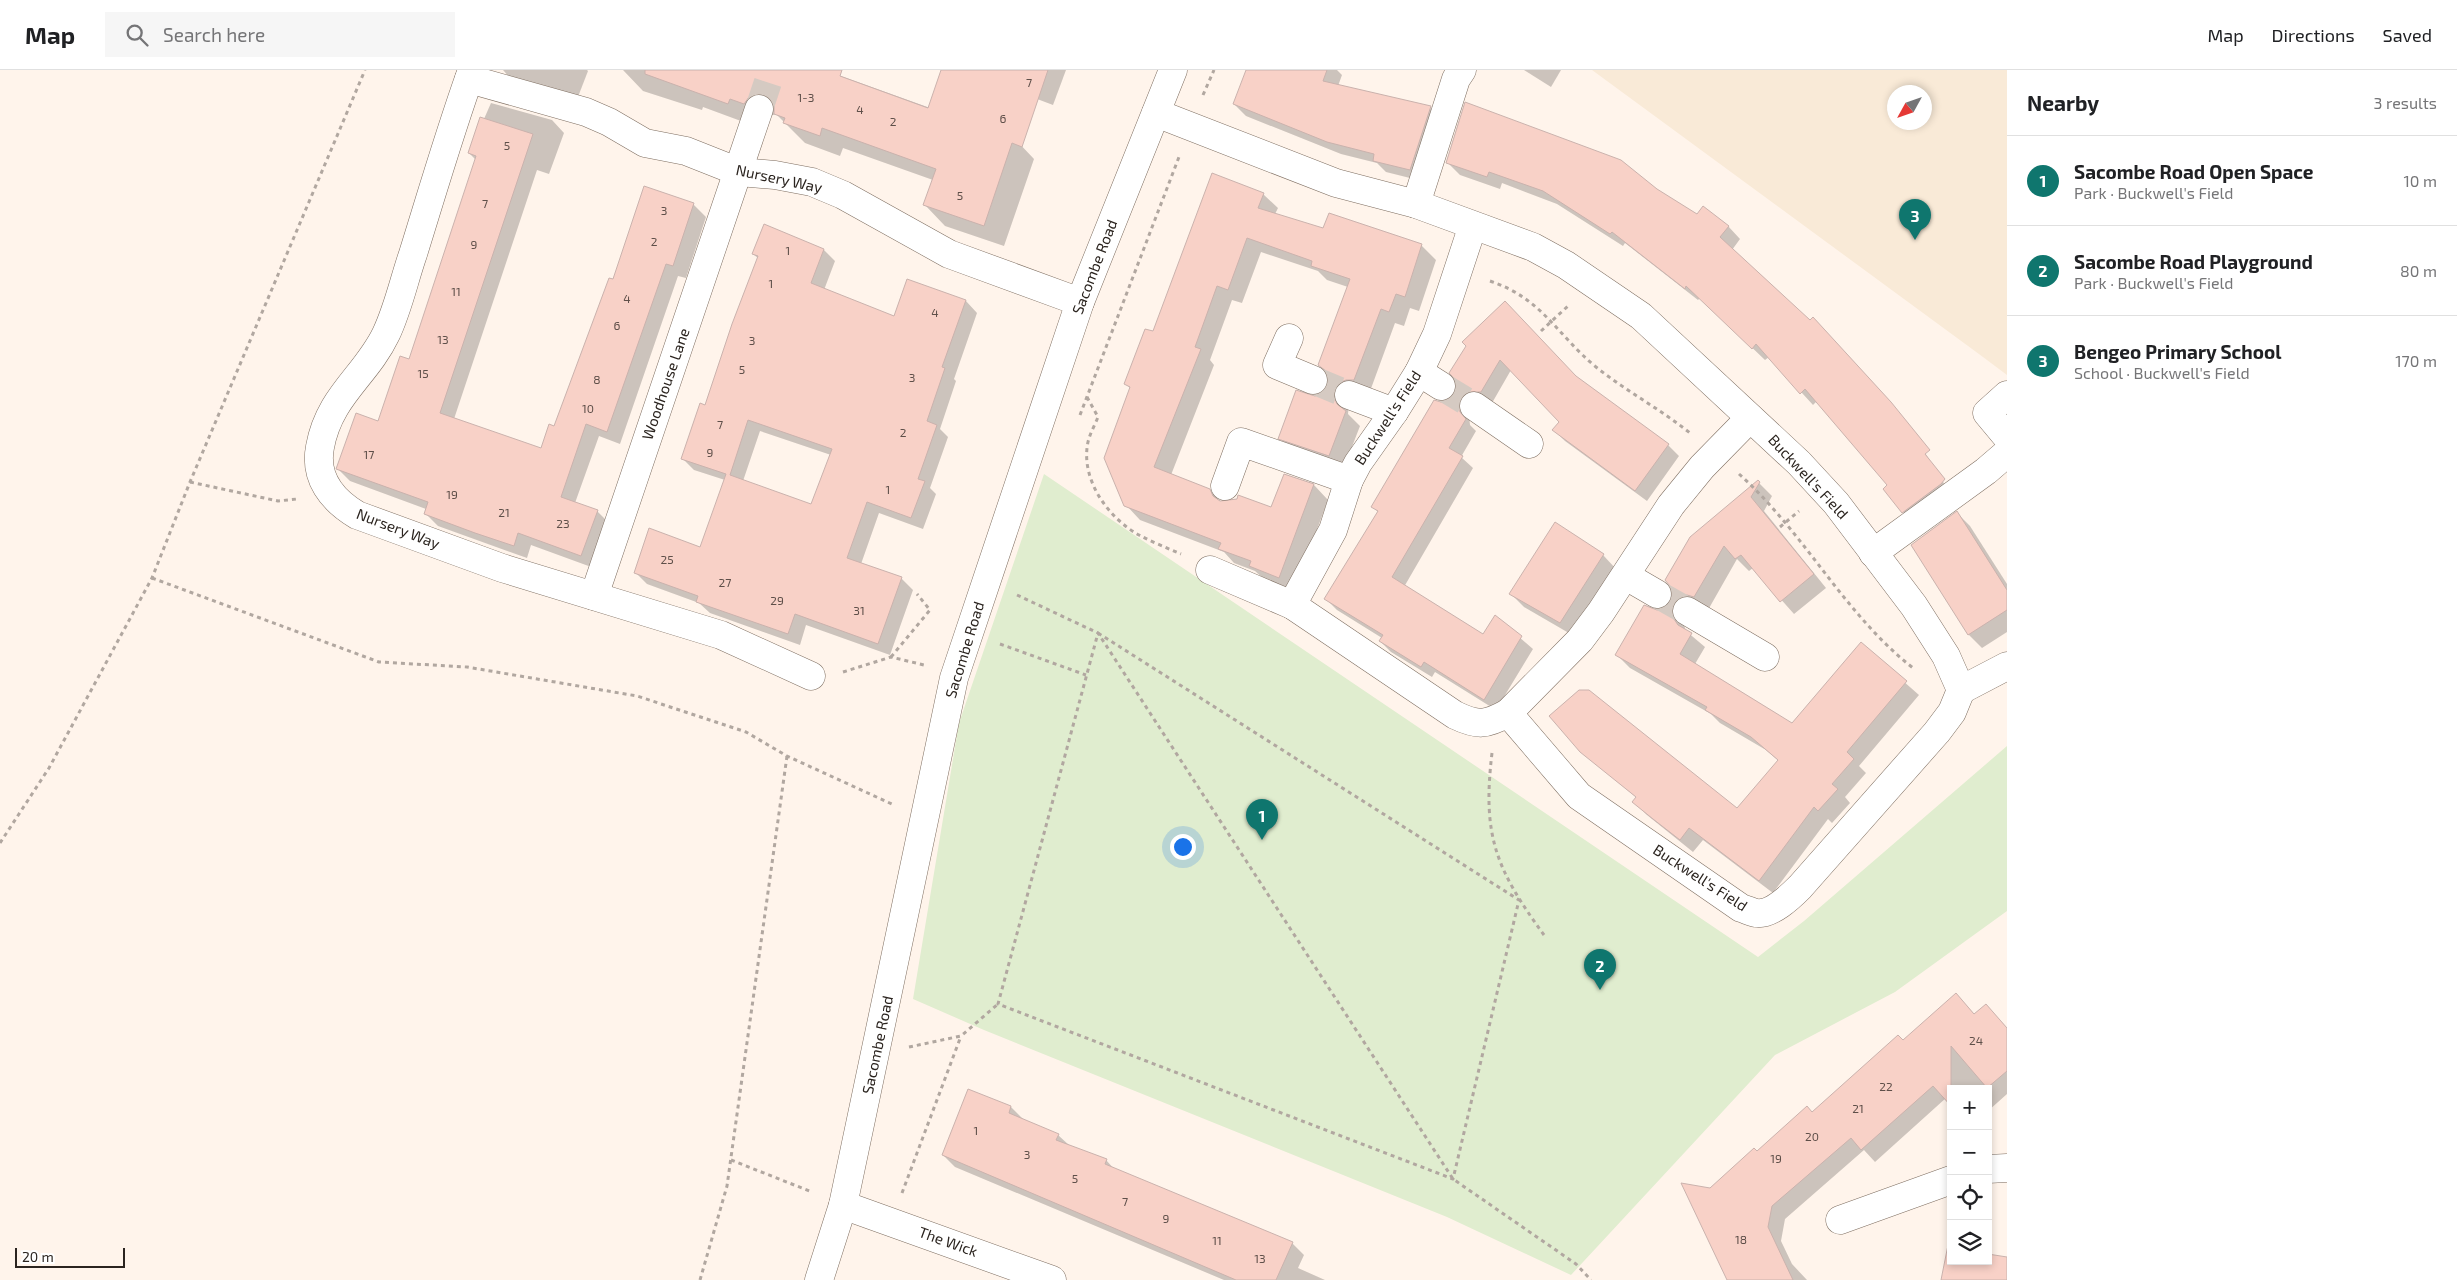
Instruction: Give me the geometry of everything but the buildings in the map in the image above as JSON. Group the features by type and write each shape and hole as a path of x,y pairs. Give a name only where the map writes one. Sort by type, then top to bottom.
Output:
{"street":[{"name":"Sacombe Road","path":"819,1280 843,1205 954,678 1080,302 1173,70"},
{"path":"1416,204 1456,79 1462,70"},
{"name":"Nursery Way","path":"811,676 721,635 502,568 357,515 340,505 329,493 322,478 319,462 325,428 338,400 386,334 471,74 586,112 609,122 645,143 686,151 738,172 775,175 812,182 843,195 949,254 1080,302"},
{"name":"Woodhouse Lane","path":"594,596 759,109"},
{"name":"Buckwell's Field","path":"1156,113 1336,183 1416,204 1533,247 1604,290 1642,316 1799,463 1836,503 1914,606 1946,656 1961,690 1952,712 1938,732 1800,888 1786,900 1757,913 1741,908 1579,796 1508,713"},
{"name":"Buckwell's Field","path":"1292,606 1332,530 1349,480 1369,445 1394,412 1419,372 1437,334 1473,225"},
{"path":"1289,338 1278,365 1313,380"},
{"path":"1419,372 1441,386"},
{"path":"1349,395 1394,412"},
{"path":"2007,395 1988,413 2007,437"},
{"path":"1474,406 1529,444"},
{"path":"1210,570 1292,606 1455,715 1469,722 1481,724 1494,721 1508,713 1580,640 1626,576 1671,506 1702,467 1750,418"},
{"path":"1225,486 1241,442 1349,480"},
{"path":"1873,553 1986,471 2007,453"},
{"path":"1626,576 1657,594"},
{"path":"1686,611 1765,657"},
{"path":"1961,690 2007,666"},
{"path":"1992,1169 2007,1168"},
{"path":"1840,1220 1947,1181"},
{"name":"The Wick","path":"843,1205 1052,1280"}],"path":[{"path":"0,843 49,768 152,578 190,482 365,70"},
{"path":"1079,415 1214,70"},
{"path":"1087,397 1098,417 1088,442 1089,472 1096,490 1108,509 1138,534 1194,560 1210,570"},
{"path":"190,482 278,501 329,493"},
{"path":"152,578 379,662 467,667 637,696 746,732 787,756 925,819"},
{"path":"891,657 930,610 917,594"},
{"path":"1015,594 1098,634 1519,900"},
{"path":"892,1221 961,1036 998,1004 1098,634"},
{"path":"1098,634 1453,1179"},
{"path":"1014,649 1086,675"},
{"path":"811,676 836,674 891,657 928,666"},
{"path":"1508,713 1492,753 1488,788 1489,816 1500,864 1519,900 1544,935"},
{"path":"700,1280 727,1186 787,756"},
{"path":"1453,1179 1519,900"},
{"path":"998,1004 1453,1179 1576,1264 1591,1280"},
{"path":"876,1053 961,1036"},
{"path":"731,1160 843,1205"}],"shaded area":[{"path":"1592,70 2007,70 2007,375"}],"green space":[{"path":"1044,474 1758,957 1804,921 2007,746 2007,911 1895,992 1775,1055 1571,1275 1447,1217 984,1030 913,999 959,723"}],"tunnel":[{"path":"759,109 772,70"},
{"path":"1313,380 1349,395"},
{"path":"1441,386 1474,406"},
{"path":"1657,594 1687,611"}],"place":[{"name":"Bengeo Primary School","path":"1915,240"},
{"name":"Sacombe Road Open Space","path":"1262,840"},
{"name":"Sacombe Road Playground","path":"1600,990"}]}
